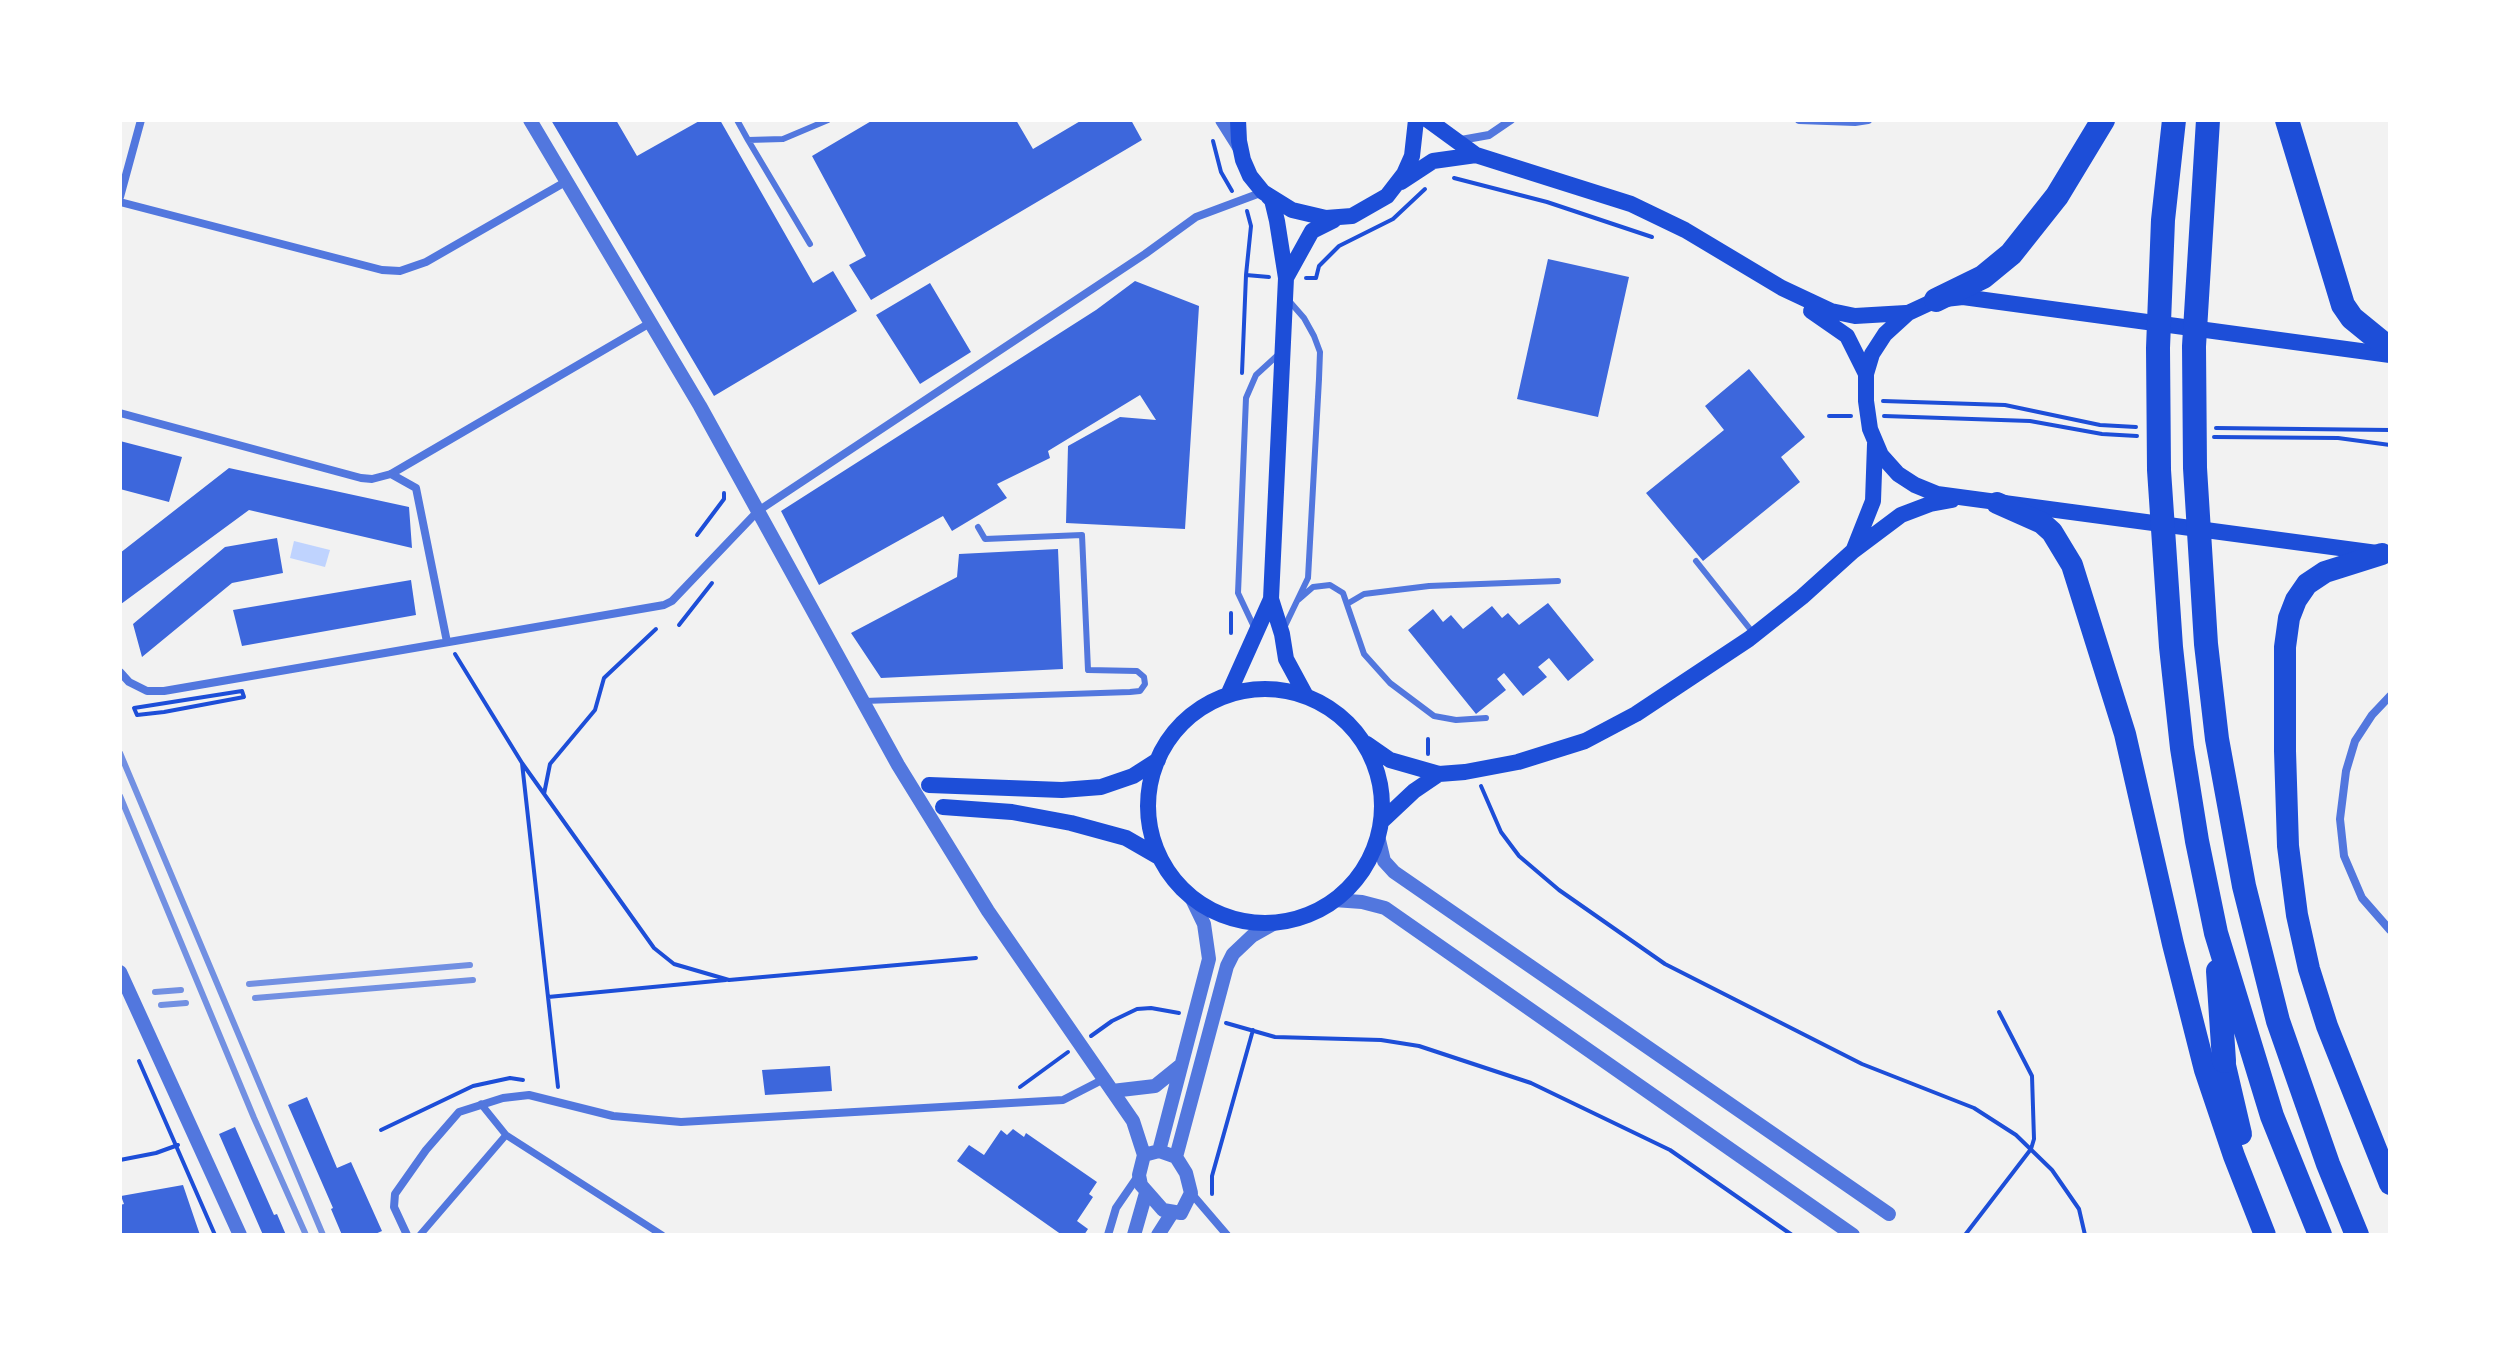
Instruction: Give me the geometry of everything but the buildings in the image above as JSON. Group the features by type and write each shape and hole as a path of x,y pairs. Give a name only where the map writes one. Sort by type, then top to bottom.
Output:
{"highway":[{"path":"1936,300 1983,277 2011,254 2057,196 2103,120"},
{"path":"2174,120 2163,220 2158,348 2159,470 2171,647 2194,826 2216,933 2272,1116 2320,1235"},
{"path":"2208,120 2194,346 2195,468 2206,644 2228,808 2262,961 2306,1104 2357,1234"},
{"path":"2287,120 2343,305 2352,318 2390,352"},
{"path":"1997,503 2042,523 2058,540 2072,565 2125,734 2205,1070 2265,1235"},
{"path":"2386,553 2338,566 2307,584 2289,618 2285,647 2288,846 2297,915 2309,969 2327,1026 2390,1184"},
{"path":"2216,933 2224,1061 2246,1150 2277,1235"}],"main road":[{"path":"1238,120 1240,148 1250,176 1272,200 1286,278 1271,599 1286,659 1306,696"},
{"path":"1397,185 1412,156 1416,120"},
{"path":"1428,120 1476,155 1631,204 1685,230 1782,288 1847,336 1866,374"},
{"path":"1286,278 1312,231 1338,218 1364,211 1422,166 1433,161 1476,155"},
{"path":"1266,194 1303,214 1338,218"},
{"path":"1782,288 1831,311 1855,316 1908,313"},
{"path":"1853,551 1873,501 1875,442 1867,408 1866,374 1872,354 1885,334 1908,313 1936,300 1963,297 1982,299 2390,352"},
{"path":"1875,442 1889,465 1915,485 1961,498 2386,553"},
{"path":"1364,742 1380,781 1379,840 1361,873 1334,900 1300,917 1275,923 1229,917 1190,895 1159,857 1148,810 1150,786 1158,760 1171,737 1186,720 1228,695 1268,689 1306,696 1334,710 1364,742 1390,760 1439,774 1518,762 1585,741 1636,714 1754,634 1901,515 1930,504 1961,498"},
{"path":"1228,695 1271,599"},
{"path":"929,785 1062,790 1101,787 1133,776 1158,760"},
{"path":"1381,822 1414,791 1439,774"},
{"path":"943,807 1012,812 1071,823 1126,838 1159,857"}],"street":[{"path":"141,120 120,199 382,270 400,271 426,262 567,181"},
{"path":"530,120 758,511 862,702 988,911 1133,1121 1144,1155 1139,1175 1116,1208 1108,1235"},
{"path":"1222,120 1240,148"},
{"path":"1453,141 1478,139 1511,120"},
{"path":"1799,120 1868,120"},
{"path":"120,672 129,682 147,691 164,691 664,605 672,601 758,511 1196,217 1240,200 1266,194"},
{"path":"120,413 372,479 391,474 650,323"},
{"path":"391,474 416,488 447,642"},
{"path":"2390,696 2372,715 2355,741 2346,771 2340,819 2344,856 2362,898 2390,930"},
{"path":"1379,840 1384,861 1394,872 1889,1214"},
{"path":"1159,1151 1209,959 1204,924 1190,895"},
{"path":"1334,900 1385,908 1853,1235"},
{"path":"1176,1157 1227,966 1233,954 1252,936 1275,923"},
{"path":"120,972 240,1235"},
{"path":"407,1235 394,1207 395,1194 426,1150 459,1112 503,1098 529,1095 613,1116 681,1122 754,1120 1063,1100 1108,1085 1155,1086 1181,1065"},
{"path":"481,1104 506,1135 662,1235"},
{"path":"420,1235 506,1135"},
{"path":"1144,1155 1159,1151 1176,1157 1186,1173 1191,1193 1227,1235"},
{"path":"1139,1175 1146,1193 1163,1210 1181,1213 1191,1193"},
{"path":"1134,1235 1146,1193"},
{"path":"1158,1235 1172,1213"}],"lane":[{"path":"737,120 810,244"},
{"path":"748,140 783,139 828,120"},
{"path":"1282,634 1308,578 1320,352 1304,318 1285,297"},
{"path":"1256,634 1250,614 1238,593 1246,398 1256,375 1282,350"},
{"path":"862,702 1130,692 1140,691 1145,684 1144,677 1137,671 1088,670 1082,535 985,539 978,527"},
{"path":"1696,561 1754,634"},
{"path":"1347,604 1364,594 1429,586 1558,581"},
{"path":"1295,603 1313,587 1330,585 1343,593 1364,654 1404,695 1434,716 1456,720 1486,718"}],"path":[{"path":"1212,139 1226,184 1249,217 1251,226 1246,275 1316,278 1319,266 1339,246 1393,219 1427,187"},
{"path":"1445,179 1453,177 1547,202 1609,220 1657,239"},
{"path":"1829,416 1867,408 2005,405 2100,425 2151,427"},
{"path":"1867,408 2030,421 2102,434 2140,436"},
{"path":"2214,428 2390,430"},
{"path":"2201,436 2338,438 2390,445"},
{"path":"697,535 724,499 724,493"},
{"path":"544,794 550,764 595,710 604,678 656,629"},
{"path":"1220,634 1231,633"},
{"path":"447,642 522,763 654,948 674,964 729,980"},
{"path":"134,708 137,715 164,712"},
{"path":"522,763 558,1087"},
{"path":"1481,784 1501,832 1519,856 1559,890 1665,964 1862,1064 1974,1108 2016,1135 2052,1170 2079,1209 2085,1235"},
{"path":"548,997 976,958"},
{"path":"1019,1088 1112,1021 1137,1009 1151,1008 1176,1013"},
{"path":"1965,1235 2031,1149 2034,1139 2032,1076 1999,1012"},
{"path":"1211,1218 1212,1176 1253,1030 1297,1040 1381,1040 1419,1046 1531,1083 1670,1150 1792,1235"},
{"path":"135,1052 215,1235"},
{"path":"381,1130 473,1086 510,1078 525,1080"},
{"path":"549,1084 569,1090"},
{"path":"120,1160 195,1139"}],"water":[{"path":"294,541 330,550 325,567 290,558"}],"railway":[{"path":"120,753 323,1235"},
{"path":"120,796 306,1235"},
{"path":"249,984 470,965"},
{"path":"255,998 473,980"},
{"path":"155,992 181,990"},
{"path":"161,1005 186,1003"}]}
